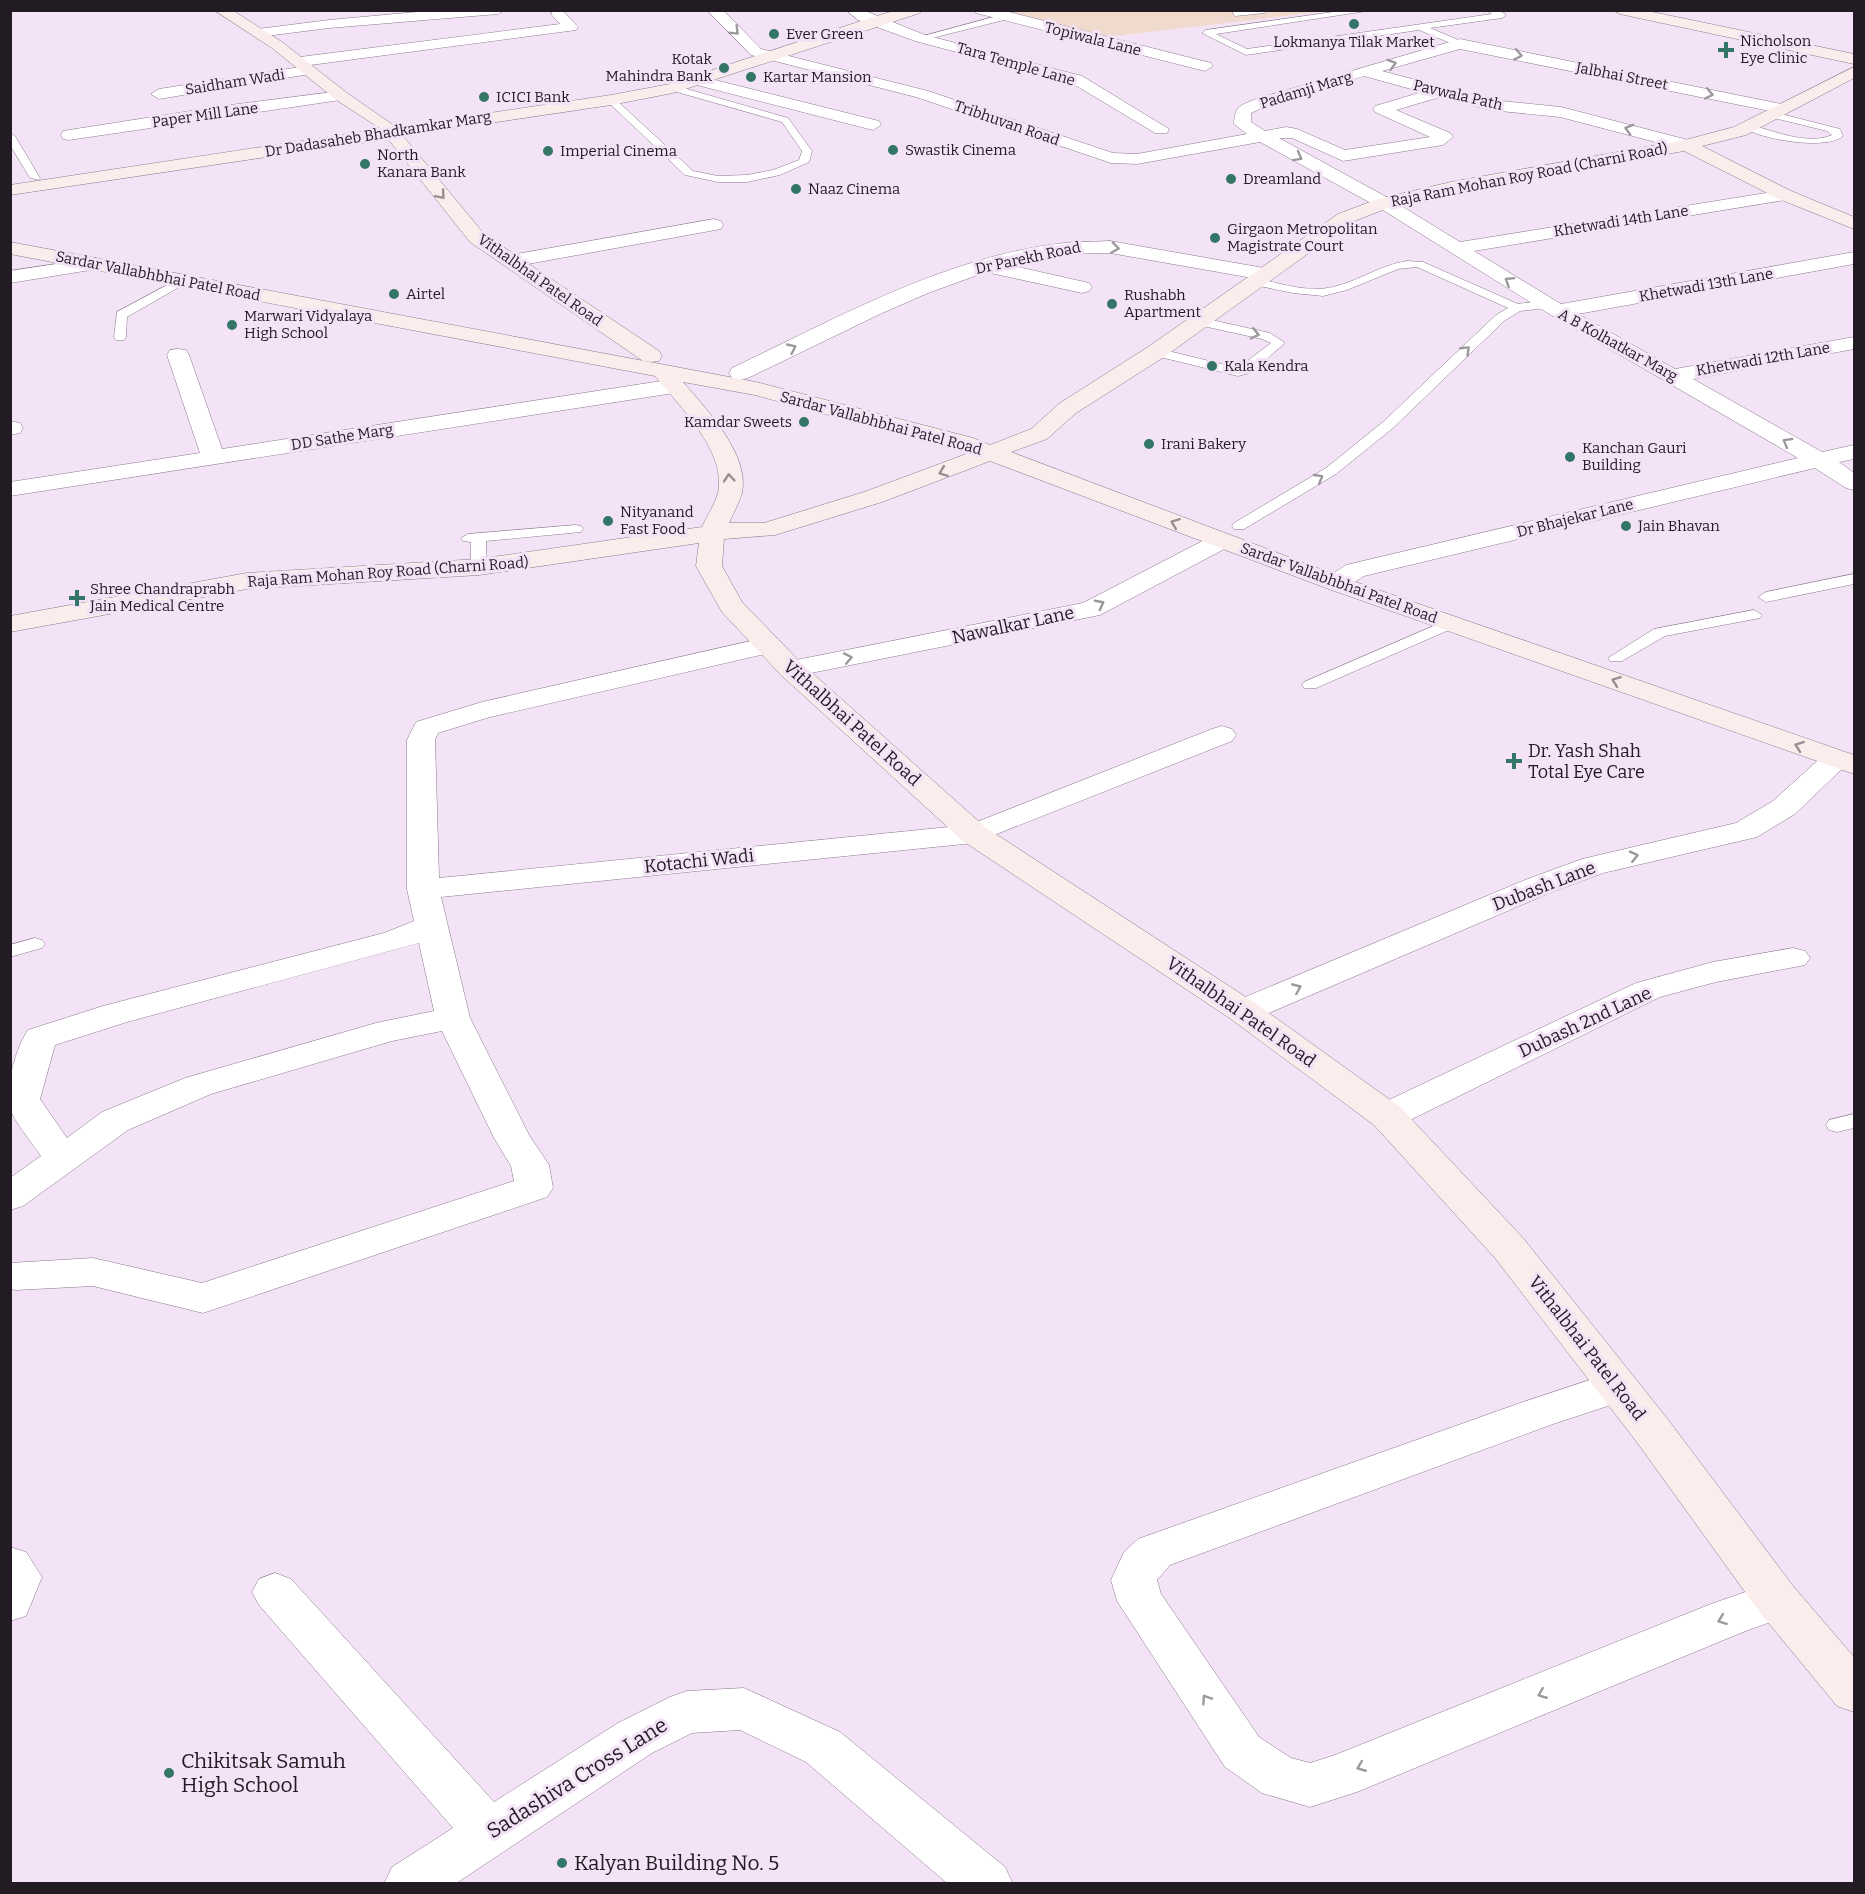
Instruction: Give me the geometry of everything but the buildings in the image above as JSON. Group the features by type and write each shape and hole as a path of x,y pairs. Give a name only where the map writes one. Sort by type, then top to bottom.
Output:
{"main road":[{"name":"Vithalbhai Patel Road","path":"221,10 305,66 341,96 390,129 417,166 477,238 662,371 714,433 728,465 730,492 721,531 709,566 731,606 779,657 974,834 1243,1011 1387,1116 1509,1248 1651,1429 1777,1600 1854,1691"},
{"name":"Dr Dadasaheb Bhadkamkar Marg","path":"10,190 630,88 681,77 763,54 821,35 864,16 890,10"},
{"name":"Dr Dadasaheb Bhadkamkar Marg","path":"864,16 915,10"},
{"path":"1620,10 1854,59"},
{"path":"1647,10 1854,53"},
{"name":"Dr Dadasaheb Bhadkamkar Marg","path":"10,182 611,100 673,88 763,54"},
{"name":"Raja Ram Mohan Roy Road (Charni Road)","path":"981,443 1016,443 1039,434 1068,408 1156,352 1345,218 1384,203 1451,187 1686,145 1747,127 1854,72"},
{"path":"1686,145 1785,195 1854,224"},
{"name":"Sardar Vallabhbhai Patel Road","path":"10,234 662,371 740,373 981,443 1345,576 1452,623 1848,756"},
{"name":"Sardar Vallabhbhai Patel Road","path":"10,248 756,389 981,443"},
{"name":"Raja Ram Mohan Roy Road (Charni Road)","path":"10,624 247,582 479,567 547,559 721,531 766,530 981,443 1008,424 1068,408"},
{"name":"Sardar Vallabhbhai Patel Road","path":"1016,443 1230,533"},
{"name":"Sardar Vallabhbhai Patel Road","path":"1345,576 1616,658 1848,756"}],"street":[{"path":"258,33 329,24 498,10"},
{"path":"714,10 763,54"},
{"name":"Topiwala Lane","path":"981,10 1205,66"},
{"path":"1240,13 1260,10"},
{"name":"Saidham Wadi","path":"159,94 394,50 575,30 558,14"},
{"name":"Tara Temple Lane","path":"864,16 920,38 1076,79 1161,129"},
{"path":"374,34 412,66"},
{"name":"Pavwala Path","path":"1364,72 1460,44"},
{"name":"Jalbhai Street","path":"1460,44 1779,112"},
{"name":"Tribhuvan Road","path":"763,54 922,94 1111,158 1137,159 1292,132 1343,156 1442,140 1444,137 1381,109 1438,92"},
{"name":"Pavwala Path","path":"1364,72 1490,105 1571,115 1686,145"},
{"name":"Padamji Marg","path":"1364,72 1262,102 1243,111 1242,124 1384,203"},
{"path":"695,80 873,125"},
{"name":"Paper Mill Lane","path":"69,135 213,112 341,96"},
{"name":"Khetwadi 14th Lane","path":"1456,248 1785,195"},
{"name":"A B Kolhatkar Marg","path":"1384,203 1552,308 1819,460 1854,483"},
{"path":"511,261 714,225"},
{"name":"Dr Parekh Road","path":"740,373 889,302 983,266 1053,250 1090,245 1110,246 1259,278"},
{"name":"Khetwadi 13th Lane","path":"1552,308 1854,258"},
{"path":"10,277 96,264"},
{"path":"983,266 1082,287"},
{"name":"Khetwadi 12th Lane","path":"1672,376 1854,343"},
{"path":"178,355 213,457"},
{"name":"DD Sathe Marg","path":"10,489 213,457 662,371"},
{"name":"Dr Bhajekar Lane","path":"1345,576 1687,490 1854,452"},
{"name":"Nawalkar Lane","path":"423,889 421,740 426,728 482,710 779,657 1004,628 1091,609 1230,533"},
{"name":"Kotachi Wadi","path":"423,889 974,834 1222,735"},
{"name":"Dubash Lane","path":"1243,1011 1525,891 1593,866 1746,830 1767,821 1784,810 1848,756"},
{"path":"16,1276 93,1272 203,1298 534,1188 530,1165 512,1138 453,1018 423,889"},
{"path":"62,1159 22,1099 40,1038 115,1014 396,940 432,926"},
{"name":"Dubash 2nd Lane","path":"1387,1116 1648,990 1713,972 1793,958"},
{"path":"10,1197 115,1121 198,1086 388,1031 453,1018"},
{"path":"1617,1387 1538,1413 1154,1552 1140,1565 1134,1580 1140,1600 1242,1752 1279,1777 1310,1785 1340,1776 1727,1618 1777,1600"},
{"path":"10,1565 19,1577 10,1602"},
{"path":"275,1592 488,1833"},
{"name":"Sadashiva Cross Lane","path":"410,1884 636,1738 687,1712 744,1709 823,1747 987,1884"}],"lane":[{"path":"1369,10 1206,33 1246,52 1502,15 1490,10"},
{"path":"920,38 1005,17"},
{"path":"1419,27 1460,44"},
{"path":"611,100 689,173 704,178 749,179 788,170 804,162 807,151 785,120 673,88"},
{"path":"1747,127 1806,140 1825,141 1838,136 1836,131 1779,112"},
{"path":"10,135 35,178"},
{"path":"1259,278 1310,291 1329,291 1351,285 1393,266 1412,263 1431,268 1517,308 1552,308"},
{"path":"120,337 120,315 184,280"},
{"path":"1230,533 1268,507 1331,471 1388,425 1500,318 1517,308"},
{"path":"1156,352 1238,372 1245,370 1279,343 1266,336 1198,321"},
{"path":"479,567 473,538 576,529"},
{"path":"541,532 547,559"},
{"path":"1766,597 1854,579"},
{"path":"1616,658 1660,632 1754,615"},
{"path":"1310,685 1452,623"},
{"path":"10,951 35,944"}],"shaded area":[{"path":"1001,11 1327,11 1108,37"}],"place":[{"name":"Lokmanya Tilak Market","path":"1354,24"},
{"name":"Ever Green","path":"774,34"},
{"name":"Nicholson Eye Clinic","path":"1726,50"},
{"name":"Kotak Mahindra Bank","path":"724,68"},
{"name":"Kartar Mansion","path":"751,77"},
{"name":"ICICI Bank","path":"484,97"},
{"name":"Swastik Cinema","path":"893,150"},
{"name":"Imperial Cinema","path":"548,151"},
{"name":"North Kanara Bank","path":"365,164"},
{"name":"Dreamland","path":"1231,179"},
{"name":"Naaz Cinema","path":"796,189"},
{"name":"Girgaon Metropolitan Magistrate Court","path":"1215,238"},
{"name":"Airtel","path":"394,294"},
{"name":"Rushabh Apartment","path":"1112,304"},
{"name":"Marwari Vidyalaya High School","path":"232,325"},
{"name":"Kala Kendra","path":"1212,366"},
{"name":"Kamdar Sweets","path":"804,422"},
{"name":"Irani Bakery","path":"1149,444"},
{"name":"Kanchan Gauri Building","path":"1570,457"},
{"name":"Nityanand Fast Food","path":"608,521"},
{"name":"Jain Bhavan","path":"1626,526"},
{"name":"Shree Chandraprabh Jain Medical Centre","path":"77,598"},
{"name":"Dr. Yash Shah Total Eye Care","path":"1514,761"},
{"name":"Chikitsak Samuh High School","path":"169,1773"},
{"name":"Kalyan Building No. 5","path":"562,1863"}]}
